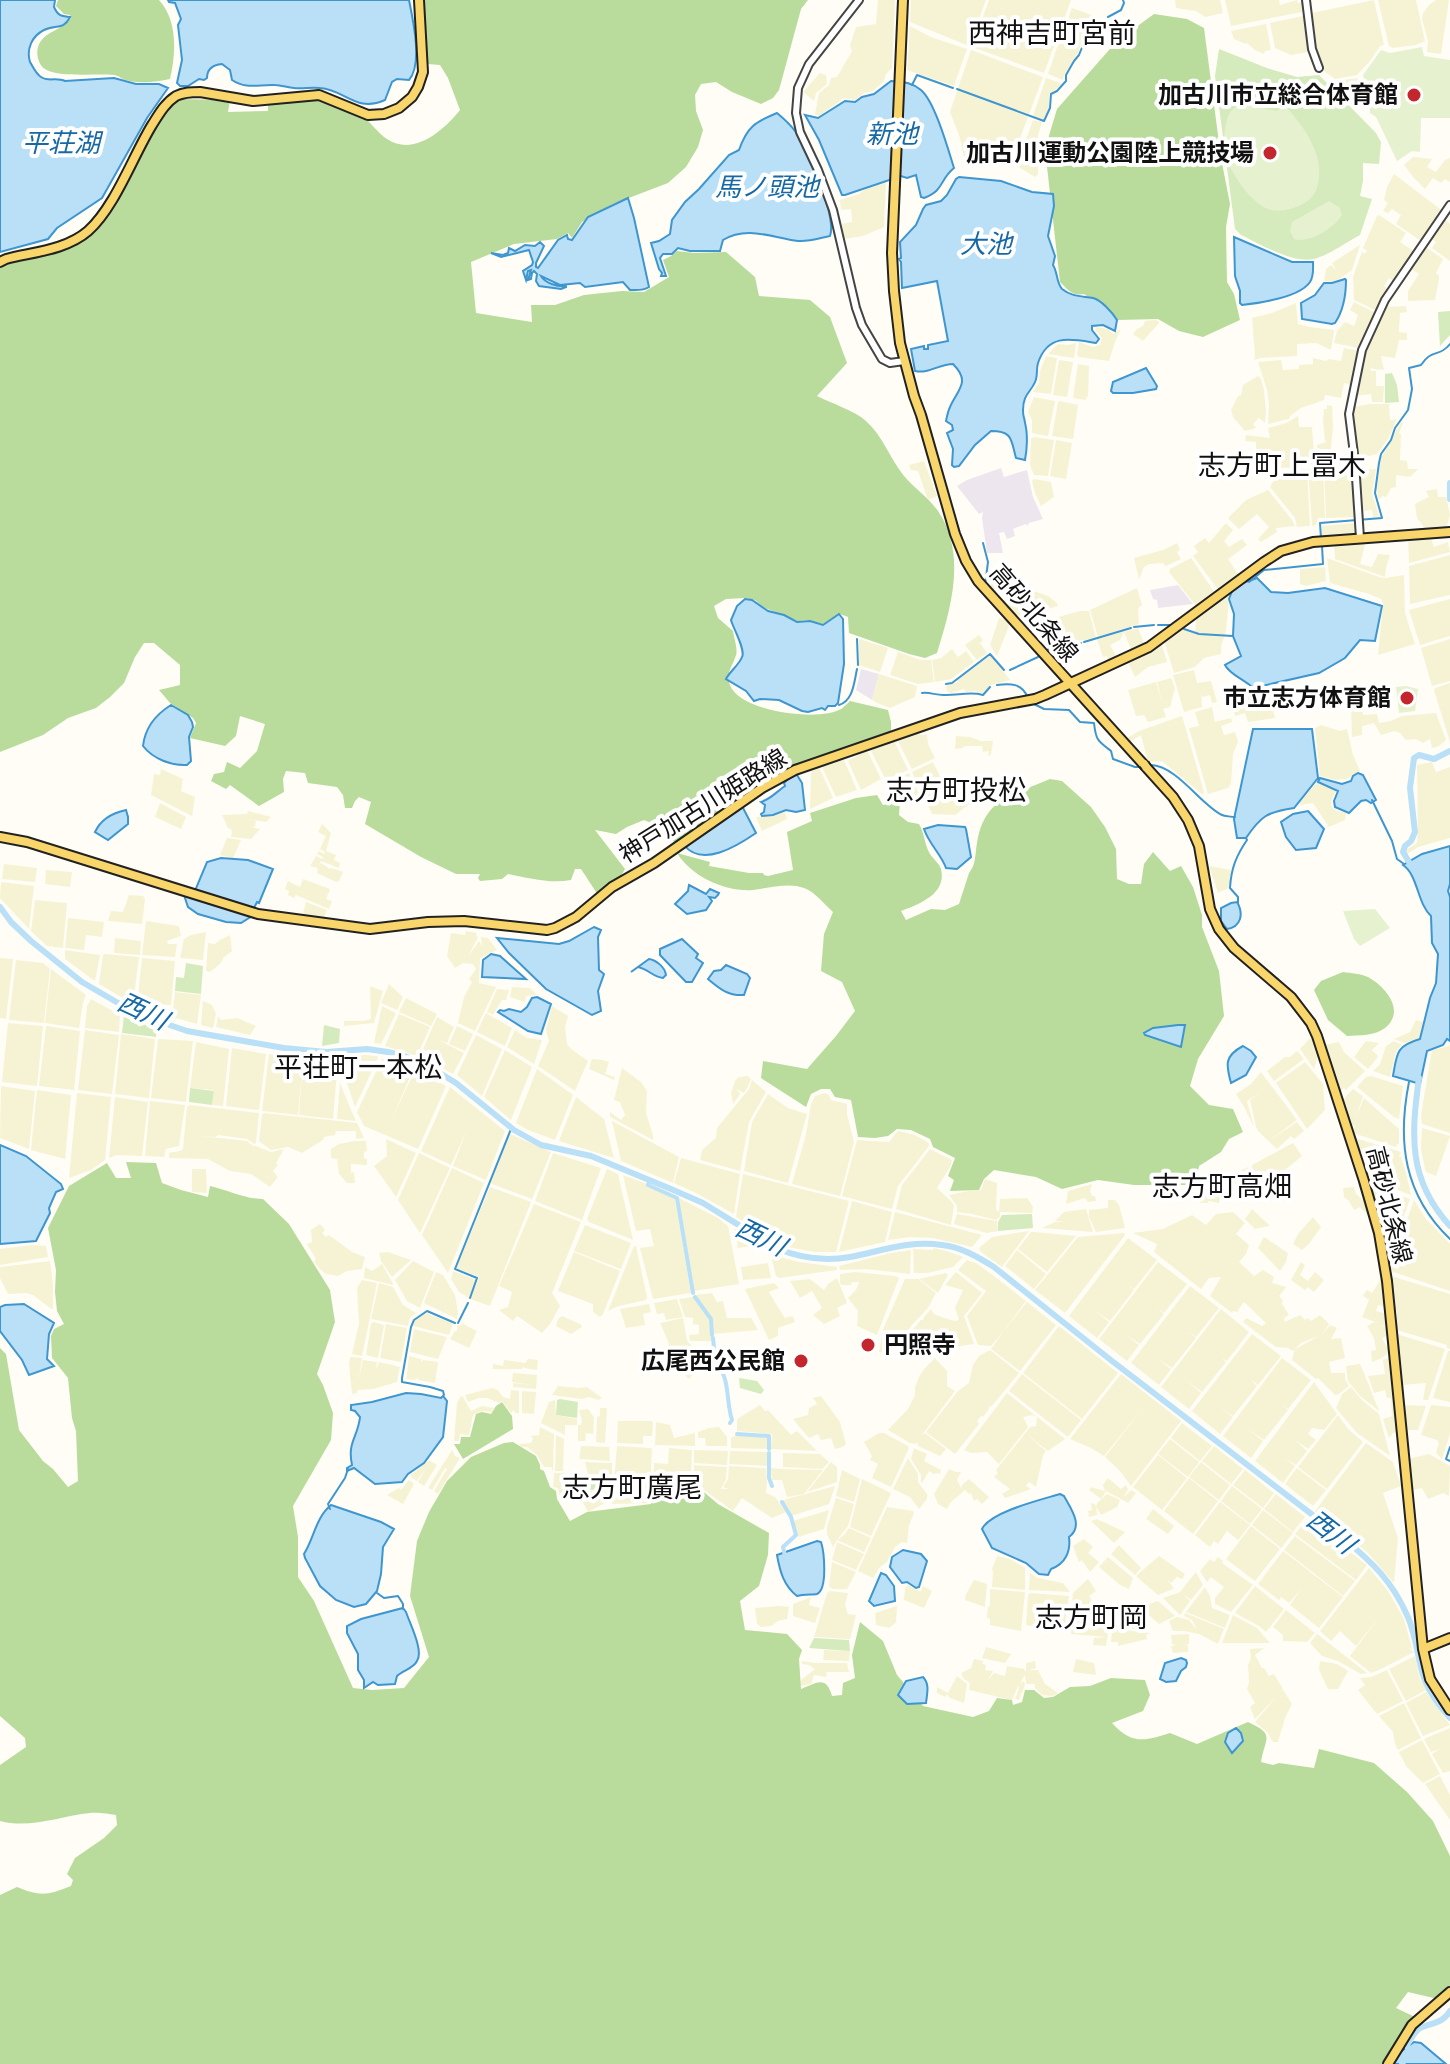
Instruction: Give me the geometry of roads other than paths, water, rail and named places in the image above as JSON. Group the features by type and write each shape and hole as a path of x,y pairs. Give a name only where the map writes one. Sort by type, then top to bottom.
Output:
{"main road":[{"path":"0,262 56,247 87,232 102,216 161,110 177,96 200,92 265,101 319,95 368,115 384,114 405,104 418,87 423,72 419,0"},
{"name":"高砂北条線","path":"901,0 892,253 908,395 921,415 955,534 966,561 987,591 1164,786 1188,820 1199,846 1209,904 1219,929 1234,948 1283,988 1301,1008 1325,1054 1377,1223 1384,1257 1423,1649 1430,1679 1450,1710"},
{"name":"神戸加古川姫路線","path":"0,837 27,842 258,914 370,929 464,921 547,930 576,917 612,887 666,855 762,788 795,770 966,712 1030,700 1069,684 1149,647 1281,551 1313,542 1450,532"},
{"path":"1423,1649 1450,1638"},
{"path":"1388,2064 1412,2025 1450,1992"}],"street":[{"path":"859,0 809,64 798,88 796,113 800,132 833,210 858,317 882,359 902,362"},
{"path":"1306,0 1312,49 1319,68"},
{"path":"1360,538 1349,414 1362,350 1381,308 1450,205"}],"water":[{"name":"平荘湖","path":"0,0 55,0 57,12 70,17 62,26 40,33 31,43 30,62 44,78 65,81 114,78 168,88 147,118 102,198 57,228 48,239 0,252"},
{"path":"168,0 409,0 416,42 413,73 409,80 392,82 385,100 366,104 320,88 243,85 232,80 230,70 222,64 211,68 204,80 180,86 177,83 182,60 178,25 181,19 175,3"},
{"name":"新池","path":"891,81 911,84 926,96 954,168 935,192 924,198 921,197 916,175 901,176 842,195 805,115 818,118 845,101 855,102 874,94"},
{"name":"馬ノ頭池","path":"777,113 795,131 807,151 825,199 830,236 802,241 741,233 723,240 720,251 678,248 672,254 663,254 660,258 666,276 661,276 651,243 670,234 672,220 685,202 729,155 739,150 753,126"},
{"name":"大池","path":"959,177 1001,181 1032,192 1053,194 1054,206 1048,236 1060,286 1070,294 1096,299 1117,320 1115,331 1103,325 1092,326 1099,339 1096,343 1061,340 1042,353 1036,380 1023,405 1027,437 1025,460 1016,458 1007,435 991,431 959,466 954,467 953,449 947,433 953,430 946,421 961,386 961,376 953,364 915,371 911,349 924,346 928,349 928,345 948,341 937,281 902,288 900,242 916,225 926,205 941,201"},
{"path":"628,198 647,288 630,290 623,282 585,287 580,283 560,285 541,276 545,281 566,287 539,286 534,271 528,280 531,270 528,271 526,280 523,271 533,262 529,250 501,257 491,253 503,255 508,253 509,248 515,251 540,242 544,246 536,263 538,268 558,240 567,235 572,240 588,217"},
{"path":"1234,237 1292,262 1313,262 1310,282 1298,292 1242,305 1235,276"},
{"path":"1345,279 1344,303 1335,323 1302,319 1301,303 1315,295 1324,283"},
{"path":"1146,368 1156,389 1133,393 1111,391 1113,382"},
{"path":"1257,578 1271,592 1325,588 1382,606 1375,641 1360,640 1345,658 1319,673 1253,688 1225,665 1241,656 1233,636 1234,614 1229,599 1234,586"},
{"path":"745,599 797,622 810,621 823,625 839,614 843,619 844,664 835,706 808,712 779,700 754,701 746,691 726,679 743,654 731,620 737,606"},
{"path":"171,705 188,715 192,722 189,737 191,761 187,765 163,761 143,746 152,722"},
{"path":"1253,729 1312,729 1318,778 1294,808 1266,816 1246,838 1237,838 1234,819"},
{"path":"1358,773 1363,775 1376,800 1371,803 1361,801 1349,813 1335,807 1338,791 1318,782 1320,778 1342,784 1351,781"},
{"path":"793,774 802,783 805,810 786,810 762,816 765,805 761,802 785,786 784,783"},
{"path":"742,806 756,833 730,849 710,855 691,852 684,845"},
{"path":"126,810 128,824 108,840 95,832 108,817"},
{"path":"1308,811 1324,829 1316,848 1296,850 1286,837 1281,822 1293,814"},
{"path":"938,825 966,829 971,857 957,869 946,868 926,834 924,829"},
{"path":"1450,846 1450,1041 1447,1039 1443,1045 1427,1051 1420,1084 1393,1076 1399,1052 1406,1044 1420,1039 1436,983 1438,954 1432,943 1431,916 1412,875 1403,865 1422,854"},
{"path":"221,858 248,860 273,869 253,910 194,893 207,862"},
{"path":"689,885 706,894 710,889 719,893 715,898 709,897 712,901 706,910 687,914 675,904 688,891"},
{"path":"184,895 252,916 241,923 198,914 188,907"},
{"path":"1237,902 1241,915 1235,926 1227,929 1221,921 1221,908"},
{"path":"594,927 601,930 598,937 599,970 604,974 598,991 601,1011 592,1015 546,989 497,938 559,944"},
{"path":"682,939 703,963 692,982 686,982 660,955 660,949"},
{"path":"491,954 500,956 526,979 482,977 483,960"},
{"path":"649,959 662,967 666,975 663,978 638,967 631,972"},
{"path":"726,965 750,978 744,995 720,989 708,979 714,971"},
{"path":"537,997 551,1004 541,1034 528,1031 498,1012 509,1009 521,1012 532,998"},
{"path":"1185,1025 1181,1047 1144,1033 1153,1028"},
{"path":"1243,1046 1256,1057 1246,1075 1231,1083 1228,1062 1232,1053"},
{"path":"0,1145 26,1156 61,1184 63,1189 56,1192 36,1241 0,1244"},
{"path":"24,1304 54,1323 49,1334 47,1359 54,1366 29,1375 22,1360 0,1331 0,1307"},
{"path":"406,1393 443,1396 447,1401 443,1437 424,1463 402,1482 375,1484 354,1468 347,1471 352,1465 352,1445 360,1417 351,1410 351,1405"},
{"path":"1060,1494 1073,1512 1076,1528 1069,1537 1066,1557 1048,1575 1039,1574 1026,1563 992,1548 982,1529 987,1523 1016,1507"},
{"path":"331,1505 394,1529 383,1547 377,1591 366,1604 354,1607 336,1600 320,1586 305,1558 319,1522"},
{"path":"821,1542 823,1553 823,1585 817,1594 797,1596 783,1578 777,1555"},
{"path":"903,1550 921,1554 927,1561 919,1587 902,1583 890,1567 892,1557"},
{"path":"881,1573 894,1586 895,1601 874,1606 869,1601"},
{"path":"403,1608 418,1644 419,1657 413,1666 397,1676 395,1684 378,1685 373,1682 364,1688 364,1680 358,1670 358,1654 347,1633 347,1626"},
{"path":"1181,1658 1187,1663 1176,1681 1160,1679 1165,1663"},
{"path":"923,1677 927,1686 926,1703 907,1704 898,1695 906,1681"},
{"path":"1236,1728 1243,1741 1232,1753 1225,1742 1228,1733"},
{"path":"1414,2042 1421,2043 1446,2064 1393,2064 1399,2053"}],"waterway":[{"path":"1108,17 1121,10 1123,0"},
{"path":"957,89 1044,121 1050,108 1051,94 1066,81 1066,75 1085,40 1106,21"},
{"path":"912,85 917,75 953,88"},
{"path":"1321,538 1320,523 1382,518 1375,493 1379,463 1395,428 1408,410 1412,389 1409,368 1421,365 1450,344"},
{"path":"1450,483 1450,499"},
{"path":"983,543 988,562 985,585"},
{"path":"1249,582 1264,570 1323,564 1322,546"},
{"path":"1134,627 1154,625"},
{"path":"1158,625 1175,625"},
{"path":"1084,642 1131,628"},
{"path":"1184,629 1199,634 1233,636"},
{"path":"857,639 858,665"},
{"path":"1048,649 1054,644 1081,643"},
{"path":"946,684 952,683 990,654 1004,670"},
{"path":"1010,670 1038,657"},
{"path":"839,705 850,696 857,669"},
{"path":"997,685 1015,685 1028,698"},
{"path":"922,693 983,695 990,687"},
{"path":"1032,703 1044,709 1069,710 1080,722 1094,723 1097,737 1111,751 1113,759 1142,767"},
{"path":"1412,867 1403,852 1415,832 1410,788 1414,758 1419,755 1434,759 1450,751"},
{"path":"1151,765 1170,772 1222,815 1235,817"},
{"path":"1372,800 1392,841 1397,859 1404,864"},
{"path":"1238,903 1238,897 1230,888 1235,863 1246,838"},
{"name":"西川","path":"0,907 31,941 82,982 125,1007 187,1031 284,1048 326,1052 367,1049 407,1057 456,1083 514,1130 541,1145 591,1156 703,1203 776,1248 803,1257 831,1259 907,1245 930,1244 956,1248 982,1260 1344,1539 1372,1564 1401,1603 1413,1631 1425,1681 1450,1718"},
{"path":"1419,1078 1414,1138 1416,1156 1426,1192 1450,1226"},
{"path":"1409,1082 1404,1126 1408,1166 1422,1204 1450,1239"},
{"path":"470,1298 477,1278 455,1269 511,1129"},
{"path":"650,1180 648,1185 677,1198 693,1293"},
{"path":"695,1297 711,1319 712,1335"},
{"path":"458,1323 468,1303"},
{"path":"444,1395 443,1391 402,1382 402,1378 414,1320 427,1311 455,1323"},
{"path":"713,1338 718,1360"},
{"path":"718,1365 726,1384 730,1423"},
{"path":"737,1434 769,1436 769,1449"},
{"path":"1450,1447 1446,1459 1450,1461"},
{"path":"769,1453 772,1486"},
{"path":"330,1509 328,1504 348,1469"},
{"path":"782,1502 791,1517 796,1535 783,1547 785,1556"},
{"path":"377,1593 384,1598 398,1596 403,1609"},
{"name":"西川","path":"1402,2064 1409,2051 1407,2045 1416,2032 1440,2021 1450,2011"}],"place":[{"name":"加古川市立総合体育館","path":"1414,95"},
{"name":"加古川運動公園陸上競技場","path":"1270,153"},
{"name":"市立志方体育館","path":"1407,698"},
{"name":"円照寺","path":"868,1345"},
{"name":"広尾西公民館","path":"801,1361"}],"district":[{"name":"西神吉町宮前","path":"1052,33"},
{"name":"志方町上冨木","path":"1282,465"},
{"name":"志方町投松","path":"956,790"},
{"name":"平荘町一本松","path":"358,1067"},
{"name":"志方町高畑","path":"1222,1186"},
{"name":"志方町廣尾","path":"632,1487"},
{"name":"志方町岡","path":"1091,1617"}]}
